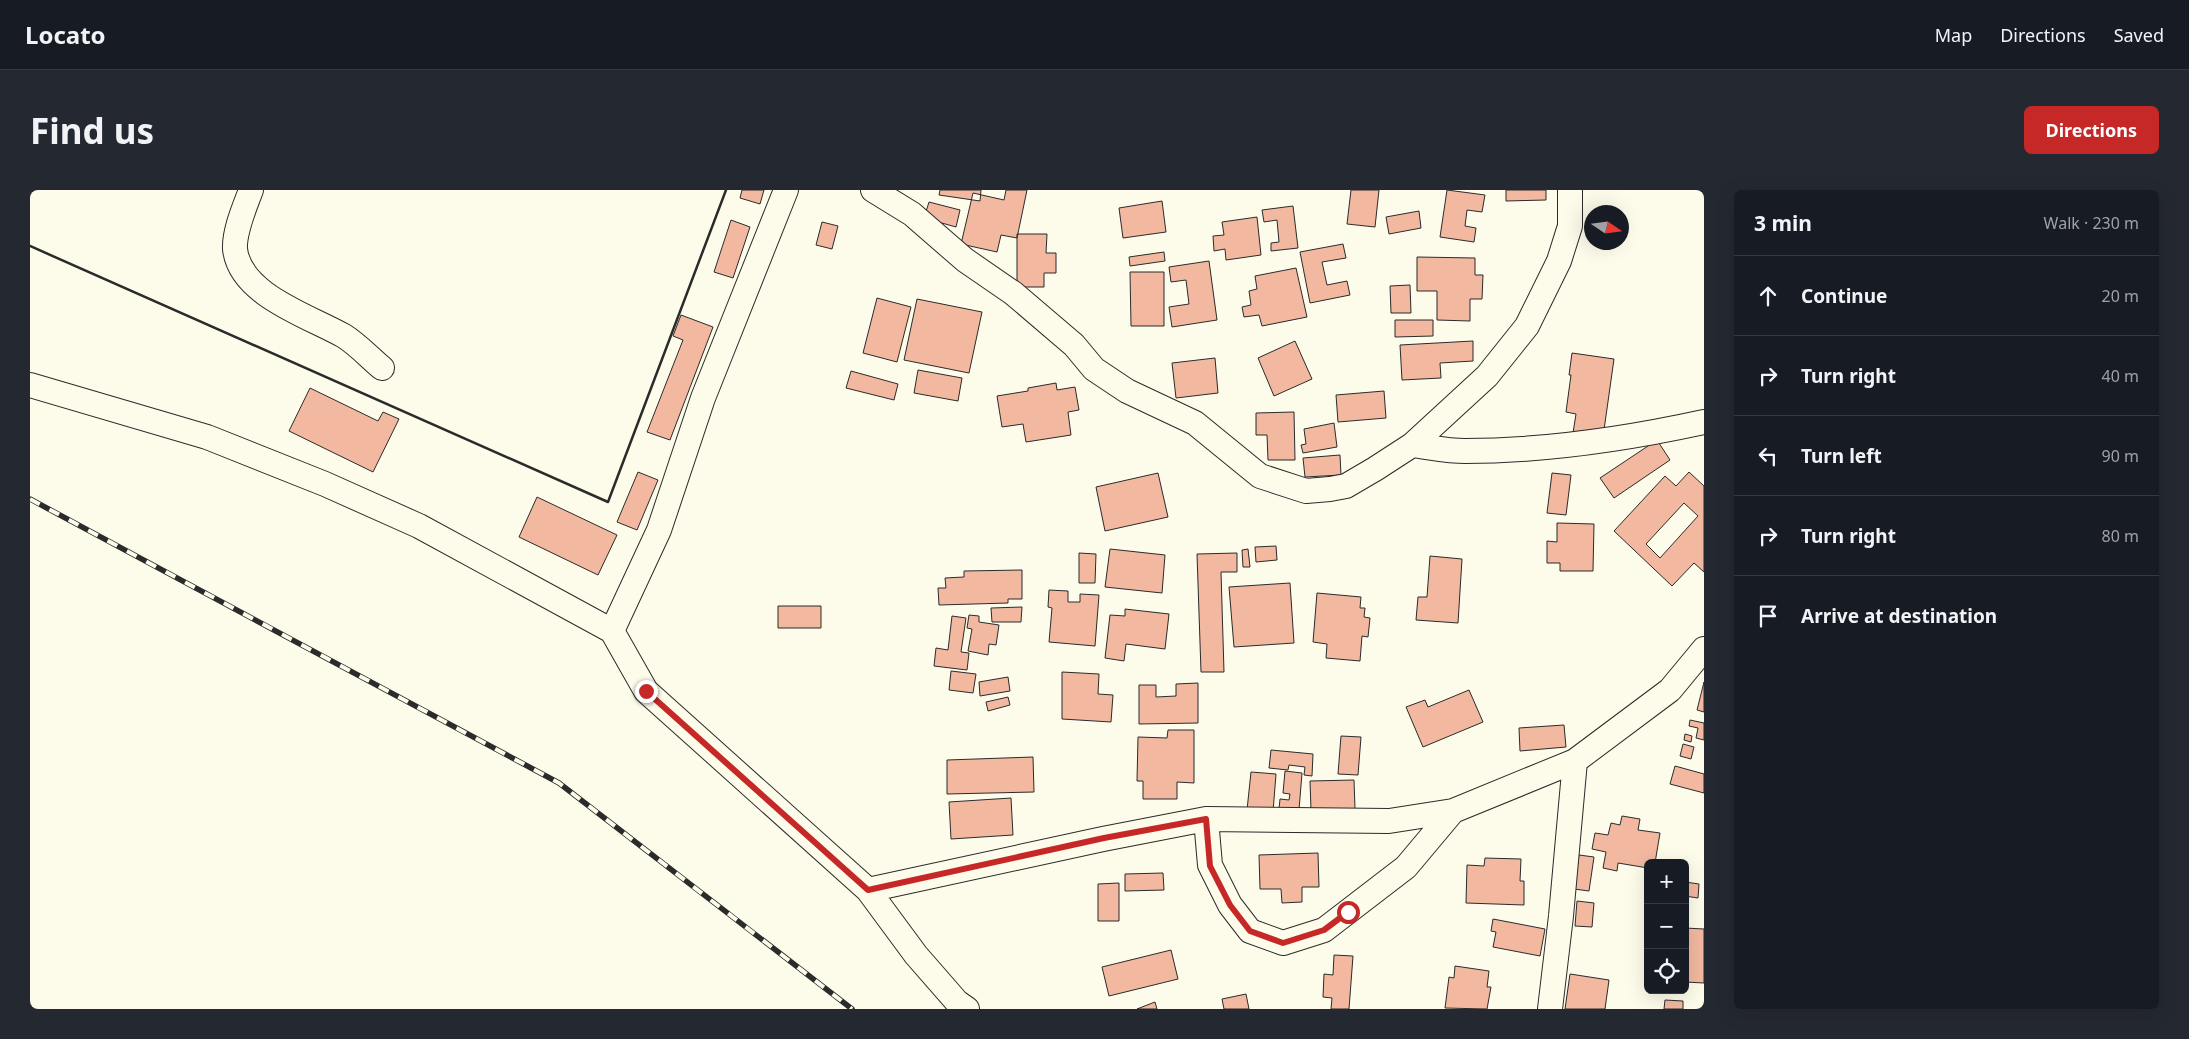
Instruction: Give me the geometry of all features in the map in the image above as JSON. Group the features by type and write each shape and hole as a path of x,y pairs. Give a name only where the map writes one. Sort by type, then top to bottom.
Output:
{"street":[{"path":"251,190 240,220 235,248 242,270 256,288 346,337 382,368"},
{"path":"612,631 659,530 703,398 786,190"},
{"path":"873,190 912,214 965,260 1013,293 1074,345 1094,369 1127,391 1194,422 1260,476 1306,491 1330,490 1346,486 1412,444 1487,376 1527,326 1559,261 1570,226 1570,190"},
{"path":"30,384 207,437 325,484 419,526 612,631 646,691 868,890 916,955 957,1002 967,1009"},
{"path":"1412,444 1463,452 1556,447 1639,436 1704,422"},
{"path":"868,890 1104,838 1206,819 1389,821 1453,812 1575,761 1670,690 1704,649"},
{"path":"1550,1009 1561,916 1575,761"},
{"path":"1206,819 1210,866 1230,905 1250,931 1283,943 1324,930 1406,867 1453,812"}],"building":[{"path":"742,190 764,190 760,204 740,198"},
{"path":"940,190 981,190 980,201 939,195"},
{"path":"1006,190 1027,190 1017,238 1001,235 997,252 961,244 973,193 1004,200"},
{"path":"1351,190 1379,190 1375,227 1347,224"},
{"path":"1447,190 1485,195 1482,212 1467,210 1465,226 1476,228 1474,242 1440,237"},
{"path":"1506,190 1546,190 1546,200 1506,201"},
{"path":"1162,201 1166,232 1123,238 1119,208"},
{"path":"929,202 960,210 956,227 924,218"},
{"path":"1293,206 1298,248 1271,251 1271,243 1279,242 1277,220 1264,222 1262,210"},
{"path":"1419,211 1421,228 1389,234 1386,217"},
{"path":"1257,217 1261,255 1226,260 1225,249 1214,251 1213,236 1224,235 1222,222"},
{"path":"731,220 750,227 733,278 714,272"},
{"path":"822,222 838,226 832,249 816,245"},
{"path":"1017,234 1047,234 1046,253 1056,253 1056,273 1044,273 1044,287 1017,287"},
{"path":"1343,244 1346,258 1322,262 1327,285 1347,281 1350,295 1310,303 1300,252"},
{"path":"1164,252 1165,261 1130,266 1129,257"},
{"path":"1417,257 1475,258 1475,275 1483,275 1482,299 1470,299 1470,321 1437,320 1437,291 1417,291"},
{"path":"1209,261 1217,320 1172,327 1169,307 1189,304 1186,280 1171,282 1169,267"},
{"path":"1296,268 1307,317 1262,326 1259,315 1244,317 1242,307 1251,305 1249,291 1257,289 1255,276"},
{"path":"1130,272 1164,272 1164,326 1131,326"},
{"path":"1410,285 1411,313 1391,313 1390,286"},
{"path":"877,298 911,307 897,362 863,353"},
{"path":"917,299 982,312 969,373 904,360"},
{"path":"681,315 713,327 670,440 647,432 683,340 673,336"},
{"path":"1395,320 1433,320 1433,336 1395,337"},
{"path":"1295,341 1312,379 1274,396 1258,358"},
{"path":"1473,341 1473,361 1440,363 1441,378 1402,380 1400,345"},
{"path":"1572,353 1614,359 1603,437 1573,433 1576,414 1566,412"},
{"path":"1215,358 1218,393 1176,398 1172,363"},
{"path":"918,370 962,378 958,401 914,393"},
{"path":"851,371 898,384 894,400 846,388"},
{"path":"1056,383 1057,390 1075,387 1079,410 1068,412 1071,435 1026,442 1023,424 1002,427 997,396 1028,391 1028,388"},
{"path":"310,388 378,421 383,412 399,419 373,472 289,431"},
{"path":"1384,391 1386,418 1338,422 1336,395"},
{"path":"1294,412 1295,460 1268,460 1267,435 1256,435 1256,413"},
{"path":"1334,423 1337,447 1303,453 1301,445 1306,444 1304,429"},
{"path":"1657,440 1670,460 1614,498 1600,478"},
{"path":"1340,455 1341,475 1305,477 1303,458"},
{"path":"638,472 658,480 637,530 617,522"},
{"path":"1689,472 1704,486 1704,572 1694,563 1672,586 1614,531 1665,476 1676,486","holes":["1684,503 1698,516 1660,558 1646,544"]},
{"path":"1158,473 1168,517 1105,531 1096,487"},
{"path":"1552,473 1571,475 1566,515 1547,513"},
{"path":"537,497 617,535 598,575 519,537"},
{"path":"1557,523 1594,524 1593,571 1560,571 1560,563 1547,563 1547,541 1557,542"},
{"path":"1276,546 1277,560 1256,562 1255,547"},
{"path":"1110,549 1165,555 1162,593 1105,587"},
{"path":"1248,549 1250,567 1243,567 1242,550"},
{"path":"1079,553 1096,554 1095,583 1079,583"},
{"path":"1237,553 1237,572 1221,572 1224,672 1201,672 1197,554"},
{"path":"1430,556 1462,559 1458,623 1416,620 1418,597 1427,597"},
{"path":"1022,570 1022,599 1008,599 1008,603 939,605 938,588 946,588 945,578 964,577 964,571"},
{"path":"1290,583 1294,643 1234,647 1229,587"},
{"path":"1049,590 1068,591 1068,602 1080,602 1080,594 1099,595 1095,646 1049,642 1052,608 1048,607"},
{"path":"1317,593 1361,597 1360,608 1365,608 1364,617 1370,618 1368,637 1362,636 1360,661 1326,658 1327,644 1313,642"},
{"path":"778,606 821,606 821,628 778,628"},
{"path":"1022,607 1021,622 992,622 991,608"},
{"path":"1125,609 1169,614 1165,649 1126,644 1124,661 1105,658 1110,615 1125,616"},
{"path":"969,615 979,616 979,622 999,625 996,645 989,644 988,655 968,651 972,629 967,628"},
{"path":"952,616 966,618 961,652 969,653 967,670 934,666 936,648 948,650"},
{"path":"951,671 976,674 973,693 949,690"},
{"path":"1062,672 1099,674 1098,694 1113,695 1111,722 1062,719"},
{"path":"1008,677 1010,691 980,696 979,682"},
{"path":"1704,682 1704,712 1697,710"},
{"path":"1198,683 1198,723 1139,724 1139,685 1156,685 1156,697 1176,696 1176,684"},
{"path":"1469,690 1483,722 1423,747 1406,707 1425,700 1428,707"},
{"path":"1008,697 1010,705 988,711 986,702"},
{"path":"1690,720 1704,723 1704,740 1696,738 1698,728 1689,726"},
{"path":"1564,725 1566,747 1520,751 1519,728"},
{"path":"1168,730 1194,730 1194,783 1177,782 1177,799 1143,799 1143,781 1137,781 1138,737 1167,738"},
{"path":"1685,734 1692,736 1691,742 1684,740"},
{"path":"1341,736 1361,737 1358,775 1338,774"},
{"path":"1683,744 1694,747 1691,759 1680,756"},
{"path":"1271,750 1313,754 1312,776 1304,775 1305,767 1289,765 1288,770 1269,768"},
{"path":"1033,757 1034,792 947,794 947,760"},
{"path":"1675,766 1704,774 1704,793 1670,784"},
{"path":"1285,771 1302,773 1299,810 1279,809 1280,799 1289,800 1290,794 1283,793"},
{"path":"1251,772 1276,774 1273,812 1247,810"},
{"path":"1354,780 1355,809 1311,810 1310,781"},
{"path":"1011,798 1013,835 951,839 949,802"},
{"path":"1622,816 1640,819 1638,830 1660,833 1656,859 1644,859 1644,867 1618,863 1617,871 1603,868 1606,852 1592,849 1595,833 1608,835 1611,823 1620,825"},
{"path":"1318,853 1319,887 1302,887 1302,902 1282,903 1281,889 1260,889 1259,855"},
{"path":"1579,855 1594,857 1589,891 1574,889"},
{"path":"1485,858 1521,859 1520,881 1524,881 1524,905 1466,903 1467,865 1484,866"},
{"path":"1163,873 1164,890 1125,891 1125,874"},
{"path":"1119,883 1119,921 1098,921 1098,884"},
{"path":"1689,883 1699,884 1698,898 1689,897"},
{"path":"1577,901 1594,903 1592,927 1575,926"},
{"path":"1493,919 1545,929 1540,956 1493,947 1496,932 1491,931"},
{"path":"1689,928 1704,929 1704,983 1689,982"},
{"path":"1171,950 1178,979 1109,996 1102,967"},
{"path":"1334,955 1353,956 1349,1009 1331,1009 1332,998 1323,997 1324,974 1333,975"},
{"path":"1455,966 1489,971 1487,987 1491,987 1487,1009 1445,1008 1449,977 1454,978"},
{"path":"1570,974 1609,980 1605,1009 1565,1009"},
{"path":"1246,994 1249,1009 1224,1009 1222,999"},
{"path":"1665,1000 1683,1001 1683,1009 1664,1009"},
{"path":"1155,1002 1157,1009 1137,1009"}],"railway":[{"path":"30,499 559,783 852,1009"}],"wall":[{"path":"30,246 608,502 726,190"}],"route":[{"path":"646,691 868,890 1104,838 1206,819 1210,866 1230,905 1250,931 1283,943 1324,930 1348,912"}]}
